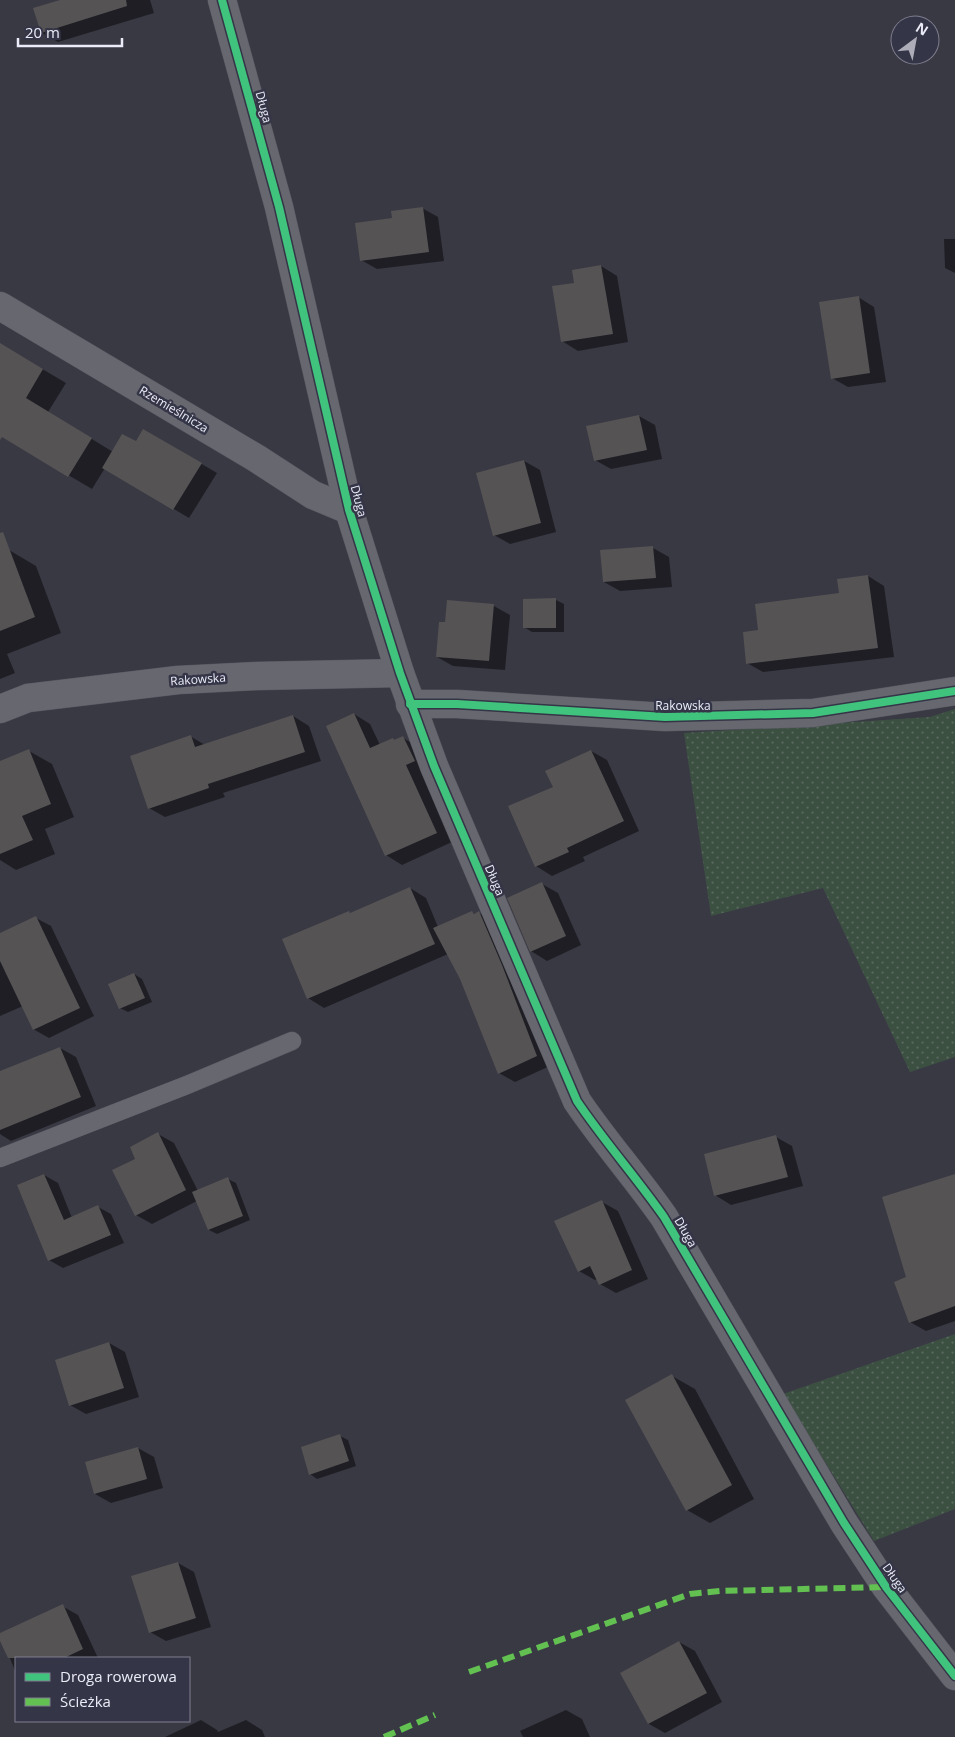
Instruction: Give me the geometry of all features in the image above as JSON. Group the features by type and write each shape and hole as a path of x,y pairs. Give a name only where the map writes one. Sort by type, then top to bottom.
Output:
{"street":[{"name":"Długa","path":"222,0 279,207 349,510 400,673 434,766 577,1101 598,1132 643,1187 664,1217 844,1523 886,1587 955,1676"},
{"name":"Rzemieślnicza","path":"0,306 256,458 313,495 349,510"},
{"name":"Rakowska","path":"0,709 28,698 178,680 257,676 400,673"},
{"name":"Rakowska","path":"410,704 457,704 665,717 813,713 955,691"}],"lane":[{"path":"0,1158 187,1085 292,1041"}],"green space":[{"path":"955,709 955,1057 910,1072 823,888 711,916 684,733 930,717"},
{"path":"955,1334 955,1509 874,1541 783,1394"}],"building":[{"path":"60,0 126,0 127,6 41,33 33,8"},
{"path":"423,207 429,252 360,261 355,223 392,218 391,211"},
{"path":"601,265 613,334 561,342 552,286 574,283 572,270"},
{"path":"859,296 870,373 831,379 819,302"},
{"path":"0,343 43,369 26,398 92,438 68,477 2,437 0,440"},
{"path":"639,415 647,450 594,461 586,426"},
{"path":"143,429 202,463 173,510 102,468 122,434 136,441"},
{"path":"524,460 541,523 493,536 476,473"},
{"path":"3,532 35,617 0,631 0,533"},
{"path":"653,546 656,578 603,582 600,550"},
{"path":"868,575 878,648 746,664 743,632 758,630 755,604 839,593 837,579"},
{"path":"556,598 556,628 523,628 523,599"},
{"path":"447,600 494,604 489,661 436,657 439,622 445,622"},
{"path":"354,713 370,748 393,738 394,740 403,736 415,761 406,765 437,833 385,856 326,726"},
{"path":"293,715 305,752 208,784 209,788 148,809 130,756 191,735 195,747"},
{"path":"29,749 51,804 22,816 33,840 0,854 0,761"},
{"path":"591,750 624,821 567,848 569,852 535,867 508,806 553,787 545,771"},
{"path":"542,882 566,936 530,952 507,898"},
{"path":"410,887 435,944 307,999 282,939 349,911 350,913"},
{"path":"472,911 474,914 479,911 537,1056 498,1074 460,979 433,928"},
{"path":"36,916 80,1008 33,1030 0,961 0,933"},
{"path":"134,973 145,998 119,1009 108,984"},
{"path":"60,1047 81,1097 0,1130 0,1071"},
{"path":"158,1132 186,1190 135,1216 112,1170 135,1159 130,1147"},
{"path":"776,1135 788,1177 714,1196 704,1154"},
{"path":"44,1174 64,1220 98,1205 111,1235 48,1261 17,1185"},
{"path":"955,1174 955,1306 909,1323 894,1282 906,1277 882,1197"},
{"path":"228,1177 243,1216 208,1230 192,1192"},
{"path":"602,1200 632,1270 599,1285 590,1266 578,1272 554,1221"},
{"path":"109,1342 124,1388 69,1406 55,1360"},
{"path":"672,1374 732,1485 686,1511 625,1400"},
{"path":"340,1434 349,1461 309,1475 301,1447"},
{"path":"138,1447 147,1479 94,1494 85,1462"},
{"path":"178,1562 196,1618 149,1633 131,1576"},
{"path":"63,1604 83,1649 66,1657 8,1658 0,1641 0,1633"},
{"path":"679,1641 707,1693 648,1724 620,1673"}],"marked path":[{"path":"469,1672 690,1594 720,1591 886,1587"},
{"path":"384,1737 435,1715"}],"cycle path":[{"path":"222,0 279,207 349,510 400,673 434,766 577,1101 664,1217 844,1523 886,1587 955,1676"},
{"path":"410,704 457,704 665,717 813,713 955,691"}]}
